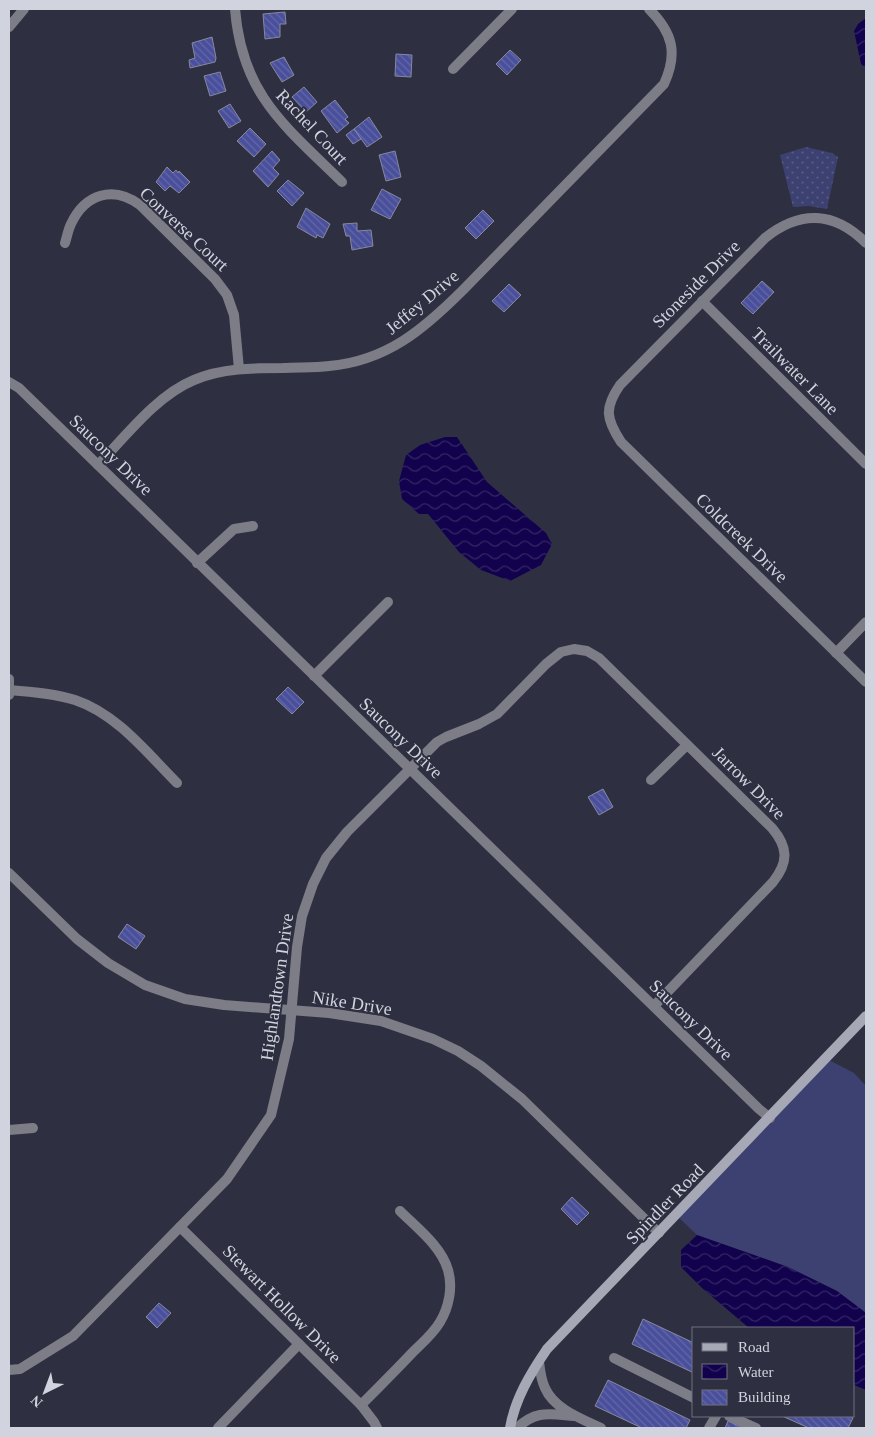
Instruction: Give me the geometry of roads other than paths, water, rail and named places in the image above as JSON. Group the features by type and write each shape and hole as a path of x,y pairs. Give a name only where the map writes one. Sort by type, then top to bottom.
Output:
{"street":[{"path":"9,27 24,9"},
{"name":"Rachel Court","path":"235,9 237,33 243,57 258,91 284,125 342,182"},
{"path":"453,69 512,9"},
{"name":"Jeffey Drive","path":"98,465 152,410 173,392 192,381 213,373 239,369 345,364 369,358 394,348 417,332 458,295 664,84 670,72 672,45 668,32 649,9"},
{"name":"Converse Court","path":"65,243 71,224 82,207 91,199 111,194 131,198 215,279 227,295 234,315 239,369"},
{"name":"Stoneside Drive","path":"609,409 613,396 620,384 778,227 795,220 812,217 830,220 846,226 866,243"},
{"name":"Trailwater Lane","path":"702,301 866,464"},
{"name":"Saucony Drive","path":"9,382 19,388 770,1118"},
{"name":"Coldcreek Drive","path":"609,409 608,419 621,442 866,682"},
{"path":"197,562 234,529 253,526"},
{"path":"314,676 388,602"},
{"path":"836,653 866,622"},
{"name":"Jarrow Drive","path":"574,649 587,651 599,658 772,828 780,839 785,857 780,874 773,882 654,1006"},
{"name":"Highlandtown Drive","path":"9,1370 20,1369 73,1336 227,1178 271,1114 289,1039 302,916 313,884 326,858 347,832 438,742 479,724 496,714 553,658 561,652 574,649"},
{"path":"9,679 9,693 40,692 75,700 97,710 119,725 177,783"},
{"path":"651,780 687,745"},
{"name":"Nike Drive","path":"9,873 77,940 108,964 145,985 185,999 224,1005 329,1013 381,1021 433,1039 458,1051 481,1066 522,1099 659,1233"},
{"name":"Spindler Road","path":"510,1428 518,1400 538,1362 557,1339 866,1016"},
{"path":"9,1130 33,1128"},
{"path":"361,1405 429,1336 440,1322 448,1305 450,1288 448,1270 429,1240 400,1211"},
{"name":"Stewart Hollow Drive","path":"180,1227 361,1405 377,1428"},
{"path":"218,1428 299,1344"},
{"path":"614,1358 692,1397"},
{"path":"538,1362 548,1395 575,1416 601,1428"},
{"path":"517,1428 526,1420 536,1415 575,1416"},
{"path":"731,1417 756,1428"}],"water":[{"path":"866,18 866,68 861,64 854,31 858,24"},
{"path":"445,437 457,437 487,482 546,533 552,544 541,565 510,581 481,570 459,552 428,514 419,514 402,499 399,481 406,455 420,445"},
{"path":"697,1235 788,1267 837,1291 866,1313 866,1390 855,1385 855,1327 748,1327 702,1288 681,1267 681,1250"}]}
